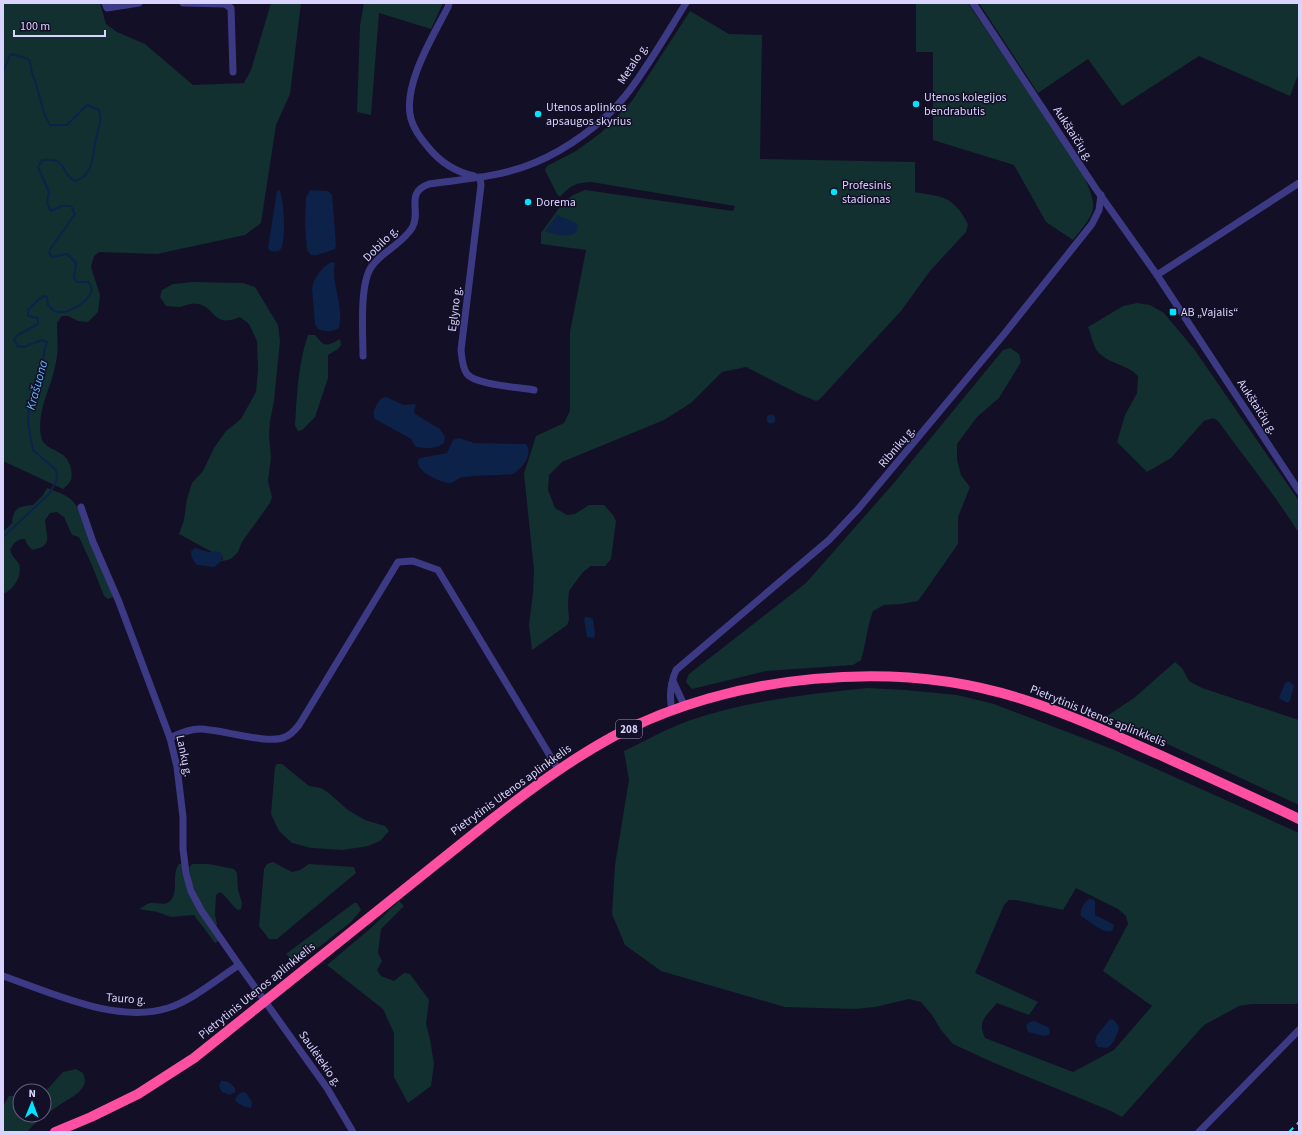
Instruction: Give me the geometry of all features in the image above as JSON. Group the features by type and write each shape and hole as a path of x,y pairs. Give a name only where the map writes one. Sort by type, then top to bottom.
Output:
{"highway":[{"name":"Pietrytinis Utenos aplinkkelis","path":"55,1132 120,1103 156,1083 194,1058 462,842 558,769 615,735 684,705 712,697 793,681 830,678 890,677 974,686 1021,698 1089,724 1299,818"}],"street":[{"path":"105,3 107,8 139,3"},
{"path":"183,3 225,4 231,8 233,72"},
{"path":"449,3 416,73 409,98 411,119 421,138 432,152 448,165 462,173 480,177"},
{"name":"Metalo g.","path":"480,177 534,163 565,147 587,132 612,110 625,96 638,79 686,3"},
{"name":"Aukštaičių g.","path":"974,3 1100,195 1157,275 1299,491"},
{"name":"Dobilo g.","path":"363,356 363,306 365,282 375,262 406,236 412,227 414,222 417,191 429,184 480,177"},
{"name":"Eglyno g.","path":"480,177 480,192 462,350 462,364 468,375 479,382 534,390"},
{"path":"1157,275 1299,183"},
{"name":"Ribnikų g.","path":"672,710 670,702 676,670 681,664 829,540 858,508 1000,339 1092,224 1099,210 1100,195"},
{"path":"1292,481 1299,476"},
{"name":"Lankų g.","path":"81,508 93,542 119,602 170,738 177,767 183,817 183,849 186,873 190,885 201,910 266,1001"},
{"path":"170,738 182,732 200,729 272,740 284,738 291,734 299,725 398,562 413,561 438,570 558,769"},
{"path":"673,681 684,705"},
{"name":"Tauro g.","path":"3,976 65,998 106,1010 130,1013 151,1012 169,1008 190,998 239,965"},
{"name":"Saulėtekio g.","path":"266,1001 273,1014 323,1082 352,1132"},
{"path":"1199,1132 1299,1030"}],"green space":[{"path":"3,3 100,3 106,24 117,32 145,44 193,85 244,83 251,70 271,3 301,3 290,94 276,125 261,223 245,235 157,254 99,252 94,256 91,267 100,295 98,312 88,322 78,321 68,316 62,316 57,323 57,357 42,408 40,427 42,440 44,443 63,455 69,463 72,477 63,489 3,461"},
{"path":"364,3 443,3 431,29 379,13 371,115 357,112 360,26"},
{"path":"916,3 968,3 1083,173 1093,202 1093,209 1091,215 1073,240 1046,222 1014,165 933,140 933,52 916,52"},
{"path":"979,3 1299,3 1299,72 1290,96 1199,56 1122,106 1088,59 1038,93"},
{"path":"690,11 729,34 762,35 760,159 915,162 915,192 947,199 963,215 968,224 966,232 930,271 901,311 820,399 816,401 797,393 746,367 722,372 691,403 664,420 562,462 549,475 548,490 555,508 567,515 575,514 589,505 604,505 616,521 611,559 605,566 591,566 583,572 569,591 569,620 567,625 532,650 529,625 534,570 524,474 536,436 564,423 570,411 570,332 586,250 541,244 541,233 562,204 573,195 585,190 733,211 735,206 591,182 574,185 560,197 545,170 547,166 576,151 602,132 632,101"},
{"path":"193,282 243,283 255,287 278,325 280,341 269,435 271,458 268,481 272,497 270,503 242,542 238,552 232,558 222,561 223,558 219,552 212,552 179,534 184,520 187,499 192,483 203,471 214,448 226,431 241,419 256,392 258,369 257,341 249,324 240,317 231,320 220,319 204,306 195,304 179,307 166,306 160,297 162,290 173,284"},
{"path":"1137,303 1150,305 1164,313 1194,349 1299,501 1299,533 1270,490 1218,421 1213,418 1204,421 1171,458 1147,472 1117,442 1125,415 1137,393 1138,376 1134,372 1106,359 1101,355 1094,346 1088,327 1123,306"},
{"path":"308,335 315,335 323,344 328,344 340,339 341,345 338,349 328,355 328,378 315,417 302,430 298,431 295,425 298,380"},
{"path":"1010,348 1019,354 1021,362 999,398 977,417 957,444 957,460 961,475 970,487 958,517 958,544 918,601 884,605 873,611 861,660 853,665 766,671 692,689 686,682 689,674 806,583 893,484 1003,350"},
{"path":"47,488 68,497 75,503 82,515 113,597 108,599 104,596 79,537 72,535 64,517 57,512 50,513 45,520 47,540 43,546 32,550 25,539 17,541 13,545 10,550 19,564 20,573 14,586 3,594 3,532 12,523 15,511 20,507 33,505 43,495"},
{"path":"1175,662 1182,668 1189,681 1202,688 1299,720 1299,805 1107,716 1134,698"},
{"path":"868,688 957,695 994,704 1112,749 1299,833 1299,1003 1252,1004 1239,1006 1204,1025 1122,1117 953,1044 921,1002 909,999 875,1007 855,1009 785,1007 661,971 625,945 612,914 615,865 629,780 624,751 688,721 732,708 776,699","holes":["1076,888 1118,909 1126,916 1128,924 1103,971 1152,1006 1114,1050 1073,1072 985,1038 982,1023 986,1015 997,1003 1029,1015 1038,1002 975,973 1004,905 1009,900 1016,900 1063,910"]},
{"path":"277,764 282,764 309,786 321,788 348,810 365,820 385,826 389,831 380,841 368,846 343,850 311,848 292,843 279,831 271,814 275,767"},
{"path":"273,862 292,872 300,870 309,864 354,867 356,873 277,939 269,939 259,926 264,869 267,864"},
{"path":"179,864 182,864 185,880 220,940 215,943 194,915 171,917 157,912 139,909 150,903 164,904 171,900"},
{"path":"192,864 209,864 234,869 237,873 238,890 242,903 241,909 238,910 233,906 220,892 216,895 216,927 207,914 195,891 189,868"},
{"path":"399,901 404,906 381,929 378,953 382,961 377,970 381,976 394,981 404,973 410,974 429,1000 426,1024 434,1064 431,1086 408,1103 394,1077 394,1033 383,1009 327,965 371,928"},
{"path":"354,903 357,903 361,910 351,922 305,958 294,959 290,958 286,954"},
{"path":"76,1069 83,1073 85,1083 78,1093 52,1110 52,1084 63,1072"},
{"path":"9,1096 12,1096 12,1123 35,1123 27,1132 3,1132 3,1106"}],"water":[{"path":"279,190 283,210 284,239 280,250 270,251 268,248 277,191"},
{"path":"310,190 328,191 332,195 336,244 335,249 317,255 311,255 307,250 305,224 306,198"},
{"path":"557,215 577,223 577,229 572,235 562,235 545,231"},
{"path":"331,262 335,263 334,278 339,303 340,320 339,328 326,331 318,329 315,324 312,289 315,279 319,273"},
{"path":"386,397 404,405 416,404 414,411 415,414 440,429 445,437 444,443 431,448 416,447 411,439 375,419 374,413 378,402 382,398"},
{"path":"771,414 776,419 771,424 766,419"},
{"path":"459,438 474,443 526,444 529,452 528,457 520,469 513,474 463,477 450,483 428,475 420,468 418,460 420,458 447,453 453,440"},
{"path":"195,548 209,552 219,552 222,555 222,561 214,567 197,565 192,559 191,553 191,551"},
{"path":"586,617 593,619 595,634 594,638 587,637 584,619"},
{"path":"1290,682 1294,686 1290,701 1287,703 1279,698 1285,683"},
{"path":"1089,899 1095,901 1095,915 1113,924 1114,926 1112,931 1104,931 1081,916 1082,907"},
{"path":"1110,1019 1114,1020 1119,1027 1118,1032 1114,1041 1109,1047 1098,1047 1095,1042 1097,1035"},
{"path":"1034,1021 1048,1027 1050,1030 1049,1035 1043,1036 1028,1032 1026,1026 1029,1022"},
{"path":"221,1081 225,1081 230,1084 235,1088 235,1092 230,1095 222,1092 219,1086"},
{"path":"243,1092 246,1093 252,1102 251,1108 245,1107 236,1102 235,1099"}],"waterway":[{"name":"Krašuona","path":"3,72 10,55 13,54 28,59 45,116 50,125 67,125 87,105 99,110 100,118 92,163 86,174 81,178 75,181 67,174 63,166 57,161 42,160 38,167 49,192 47,203 51,211 62,206 71,206 75,214 49,253 52,257 67,254 76,263 74,278 77,282 88,282 91,287 91,292 85,301 80,305 64,312 54,311 48,305 47,297 45,296 39,299 28,310 28,316 38,318 38,324 18,335 14,339 17,346 24,347 42,340 47,342 44,352 41,378 29,404 28,423 33,450 56,470 57,480 49,494 3,537"}],"railway":[{"path":"1289,1132 1299,1122"}],"place":[{"name":"Utenos kolegijos bendrabutis","path":"916,104"},
{"name":"Utenos aplinkos apsaugos skyrius","path":"538,114"},
{"name":"Profesinis stadionas","path":"834,192"},
{"name":"Dorema","path":"528,202"},
{"name":"AB „Vajalis“","path":"1173,312"}]}
